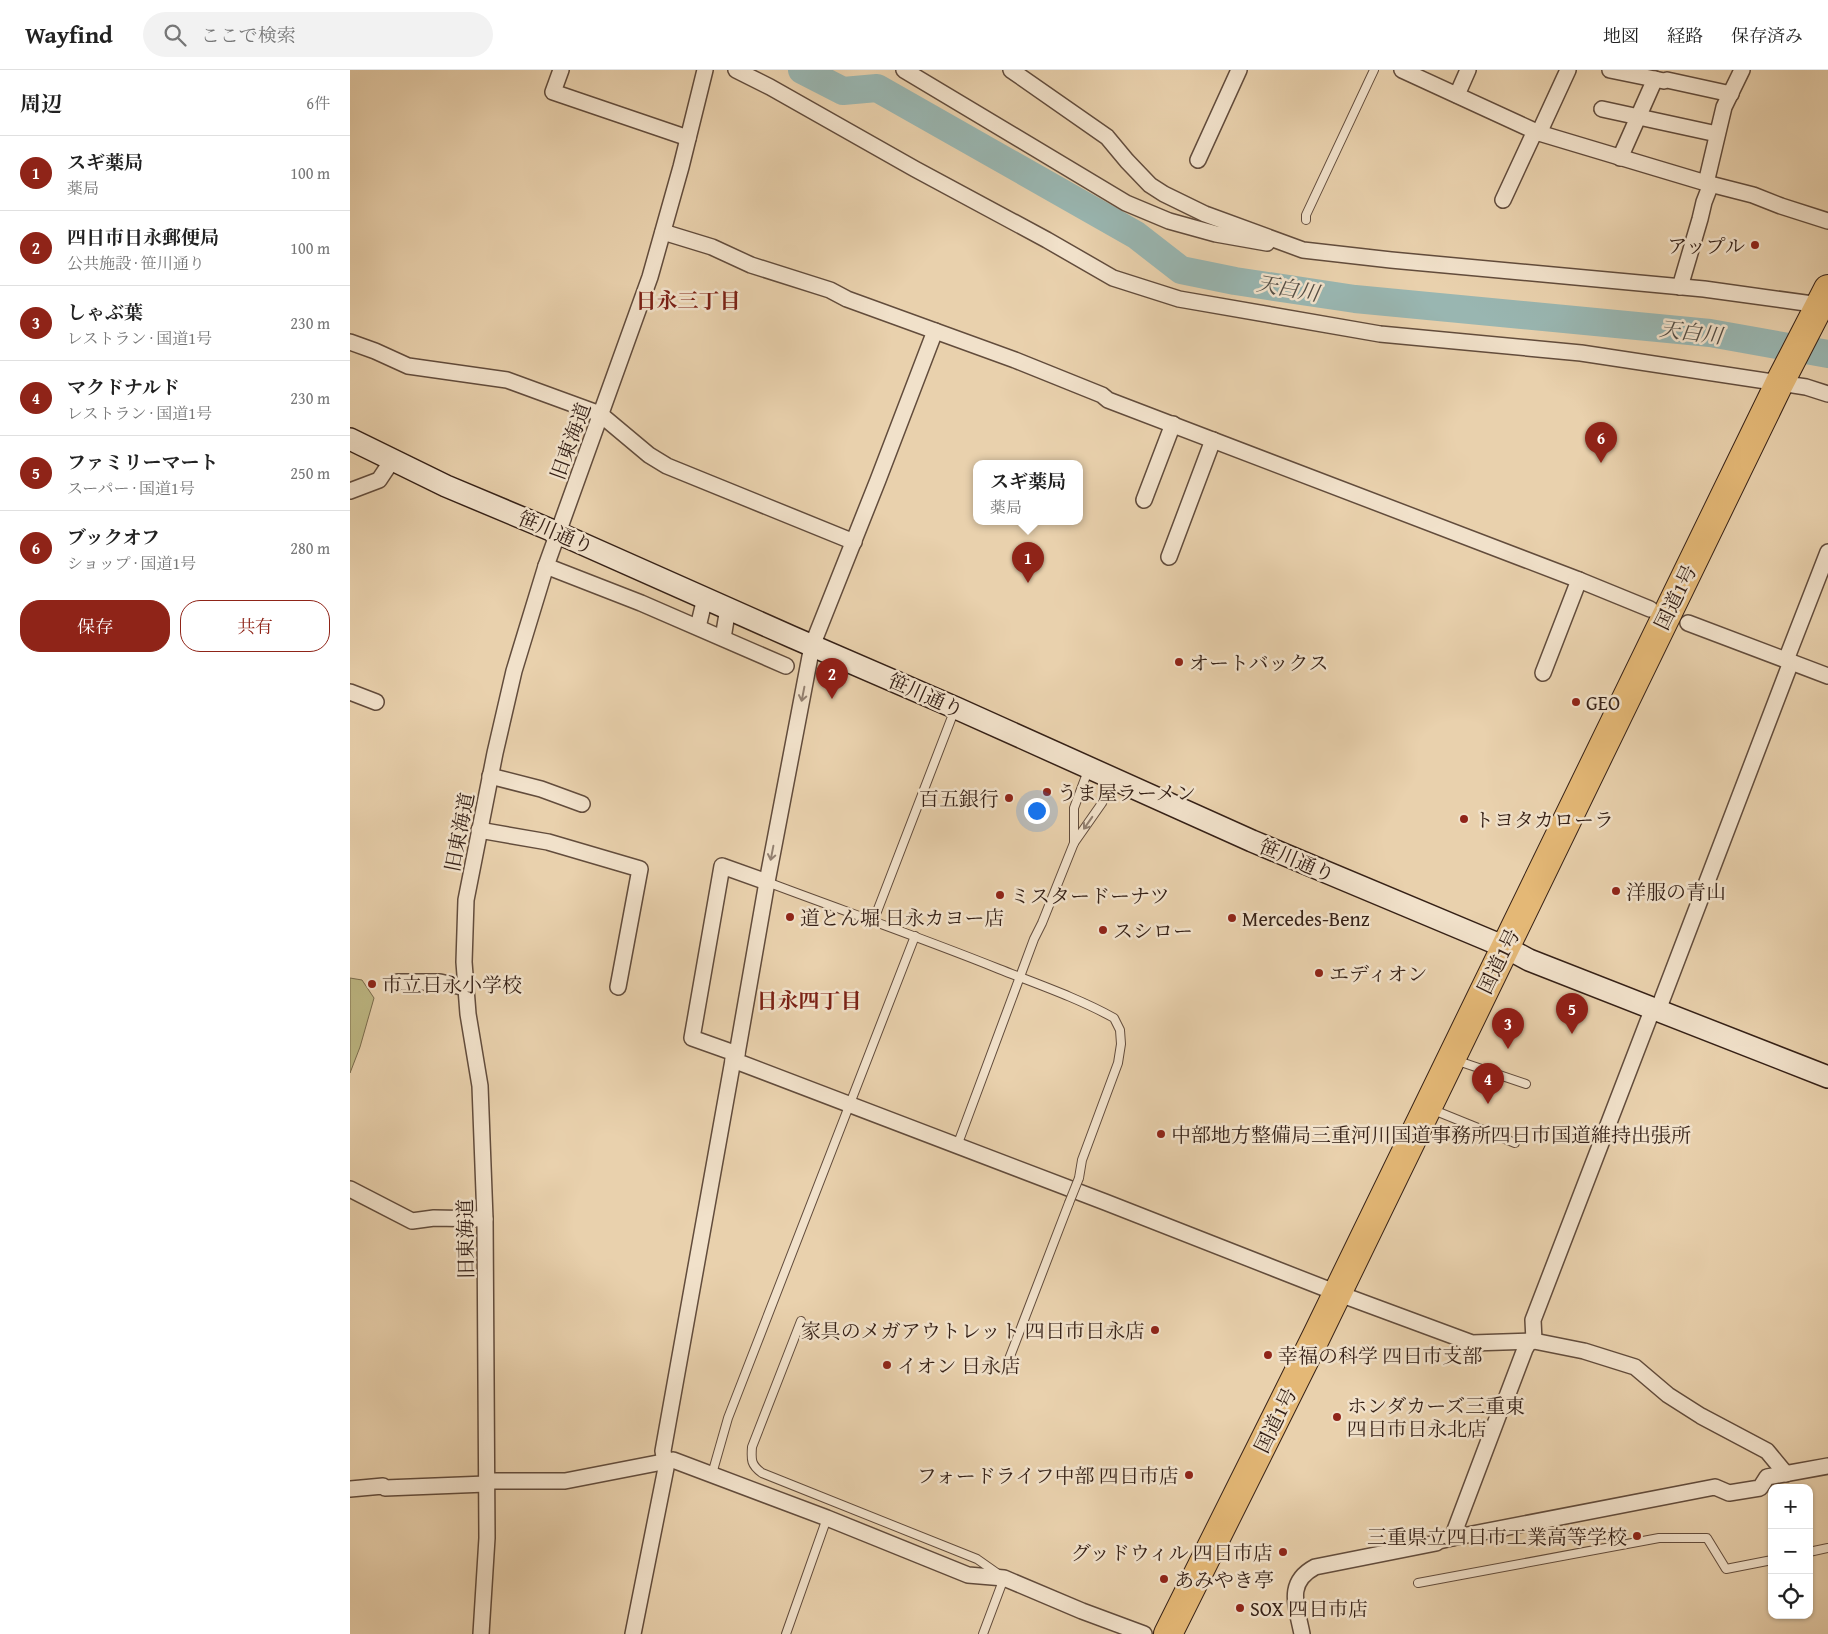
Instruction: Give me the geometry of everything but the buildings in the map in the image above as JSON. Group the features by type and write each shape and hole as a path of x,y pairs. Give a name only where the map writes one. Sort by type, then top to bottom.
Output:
{"highway":[{"name":"国道1号","path":"1168,1634 1428,1107 1779,384 1825,296"}],"street":[{"path":"560,70 554,92 688,138"},
{"name":"旧東海道","path":"481,1634 487,1538 485,1220 480,1086 468,1014 464,962 464,921 471,870 514,671 546,566 650,277 705,70"},
{"path":"736,70 770,87 1113,278 1179,299 1380,334 1581,353 1806,387 1828,394"},
{"path":"904,70 1126,203 1169,220 1216,234 1263,243 1286,245"},
{"path":"1011,70 1107,137 1150,185 1164,194 1205,214 1303,250 1680,287 1825,296"},
{"path":"1198,160 1239,70"},
{"path":"1402,70 1537,132 1708,184 1753,195 1828,221"},
{"path":"1457,95 1468,70"},
{"path":"1503,200 1568,70"},
{"path":"1610,70 1731,94"},
{"path":"1680,287 1700,220 1724,107 1742,70"},
{"path":"1620,158 1655,79"},
{"path":"1602,109 1717,134"},
{"path":"663,232 712,247 751,265 830,290 1015,360 1102,395 1108,400 1650,608"},
{"path":"633,1634 666,1468 663,1451 812,646 935,331"},
{"path":"350,342 375,350 408,366 507,380 600,414 649,455 667,466 854,542"},
{"path":"1144,500 1173,424"},
{"name":"笹川通り","path":"350,439 393,458 446,486 558,533 956,708 1252,842 1505,947 1530,960 1828,1077"},
{"path":"1168,557 1212,440"},
{"path":"350,491 379,480 393,458"},
{"path":"1452,1538 1525,1349 1532,1341 1533,1320 1789,661 1828,552"},
{"path":"546,566 641,603 786,666"},
{"path":"1543,673 1579,580"},
{"path":"698,627 705,598"},
{"path":"723,638 728,608"},
{"path":"1688,623 1828,676"},
{"path":"350,692 376,702"},
{"path":"490,776 541,789 582,804"},
{"path":"479,830 548,842 640,869 618,987"},
{"path":"767,882 722,866 692,1038 849,1104 1337,1293 1472,1343 1532,1341 1584,1351 1635,1367 1668,1395 1701,1416 1767,1451 1786,1474"},
{"path":"397,982 440,982 466,988"},
{"path":"350,1189 412,1221 434,1218 485,1220"},
{"path":"350,1489 383,1486 385,1488 565,1481 673,1460 827,1518 968,1575 1004,1578 1082,1611 1144,1634"},
{"path":"1302,1634 1295,1593 1297,1582 1307,1571 1315,1567 1436,1544 1439,1541 1452,1538 1715,1487 1728,1494 1760,1488 1767,1477 1828,1466"}],"lane":[{"path":"1306,220 1306,214 1374,70"},
{"path":"873,922 956,708"},
{"path":"1074,843 1074,808 1089,768"},
{"path":"957,1146 1020,977 1074,843 1102,803 1111,778"},
{"path":"767,882 1020,977 1114,1018 1120,1030 1121,1044 1118,1063 1082,1160 1069,1203 1009,1359"},
{"path":"712,1474 728,1418 915,936"},
{"path":"1451,1059 1526,1084"},
{"path":"1428,1107 1516,1142"},
{"path":"801,1321 752,1447 751,1458 755,1468 762,1473 977,1559 1004,1578 983,1634"},
{"path":"786,1634 827,1518"},
{"path":"1418,1584 1659,1538 1708,1538 1726,1569 1768,1561"},
{"path":"1813,1551 1828,1548"}],"shaded area":[{"path":"350,978 362,980 374,998 360,1047 350,1073"}],"waterway":[{"name":"天白川","path":"802,70 843,91 877,88 1136,235 1181,270 1235,281 1355,299 1710,333 1828,354"}],"place":[{"name":"アップル","path":"1755,245"},
{"name":"ブックオフ","path":"1601,463"},
{"name":"スギ薬局","path":"1028,583"},
{"name":"オートバックス","path":"1179,662"},
{"name":"四日市日永郵便局","path":"832,699"},
{"name":"GEO","path":"1576,702"},
{"name":"うま屋ラーメン","path":"1047,792"},
{"name":"百五銀行","path":"1009,798"},
{"name":"トヨタカローラ","path":"1464,819"},
{"name":"洋服の青山","path":"1616,891"},
{"name":"ミスタードーナツ","path":"1000,895"},
{"name":"道とん堀 日永カヨー店","path":"790,917"},
{"name":"Mercedes-Benz","path":"1232,918"},
{"name":"スシロー","path":"1103,930"},
{"name":"エディオン","path":"1319,973"},
{"name":"市立日永小学校","path":"372,984"},
{"name":"ファミリーマート","path":"1572,1034"},
{"name":"しゃぶ葉","path":"1508,1049"},
{"name":"マクドナルド","path":"1488,1104"},
{"name":"中部地方整備局三重河川国道事務所四日市国道維持出張所","path":"1161,1134"},
{"name":"家具のメガアウトレット 四日市日永店","path":"1155,1330"},
{"name":"幸福の科学 四日市支部","path":"1268,1355"},
{"name":"イオン 日永店","path":"887,1365"},
{"name":"ホンダカーズ三重東 四日市日永北店","path":"1337,1417"},
{"name":"フォードライフ中部 四日市店","path":"1189,1475"},
{"name":"三重県立四日市工業高等学校","path":"1637,1536"},
{"name":"グッドウィル 四日市店","path":"1283,1552"},
{"name":"あみやき亭","path":"1164,1579"},
{"name":"SOX 四日市店","path":"1240,1608"}],"district":[{"name":"日永三丁目","path":"688,300"},
{"name":"日永四丁目","path":"809,1000"}]}
